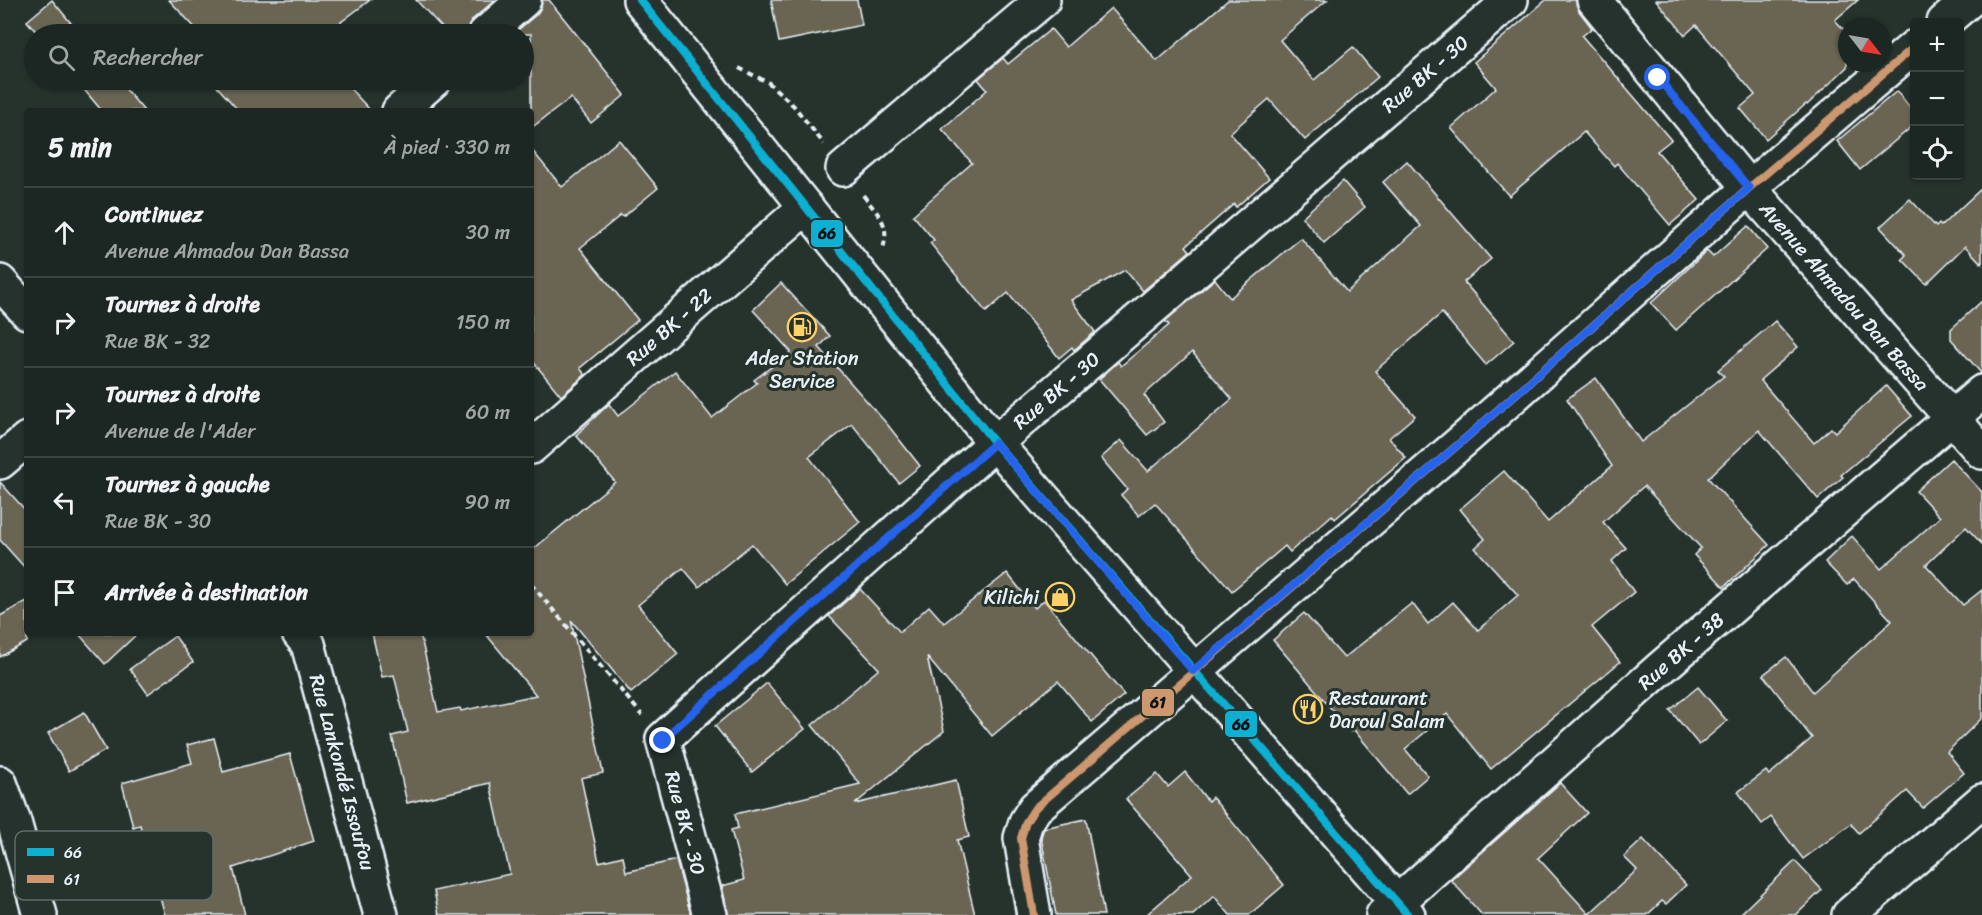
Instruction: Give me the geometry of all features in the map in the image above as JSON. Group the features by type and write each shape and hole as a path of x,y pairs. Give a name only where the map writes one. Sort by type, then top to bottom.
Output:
{"street":[{"path":"496,24 524,0"},
{"path":"640,0 995,443 1193,671 1396,911"},
{"path":"843,168 1043,0"},
{"name":"Rue BK - 30","path":"710,915 663,739 995,443 1511,0"},
{"name":"Avenue Ahmadou Dan Bassa","path":"1594,0 1749,188 1982,452"},
{"path":"1949,18 1970,0"},
{"path":"1034,915 1021,838 1026,822 1035,808 1467,437 1749,188 1910,50"},
{"path":"402,108 423,90"},
{"name":"Rue BK - 22","path":"534,444 806,207"},
{"path":"0,282 24,309"},
{"name":"Rue BK - 38","path":"1396,911 1662,667 1982,392"},
{"path":"0,462 24,441"},
{"name":"Rue Lankondé Issoufou","path":"309,637 381,915"},
{"path":"0,783 17,831"},
{"path":"1849,915 1982,801"},
{"path":"36,900 40,915"}],"path":[{"path":"736,67 769,82 794,106 884,224 887,235 880,257 864,280"},
{"path":"534,588 663,741"}],"building":[{"path":"52,0 72,24 30,24 27,21"},
{"path":"169,0 370,0 338,24 192,24"},
{"path":"416,0 495,0 470,24 439,24"},
{"path":"542,0 549,0 625,95 591,123 571,98 534,126 531,90 534,90 534,24 525,24 537,14"},
{"path":"771,0 857,0 862,25 779,42"},
{"path":"1228,0 1327,0 1280,40 1314,80 1353,47 1378,77 1305,140 1269,99 1230,133 1269,178 1236,207 1234,204 1186,246 1190,251 1143,291 1125,270 1071,300 1095,332 1074,350 1072,347 1059,358 1008,293 986,312 930,243 934,240 913,215 972,163 942,129 987,90 978,79 1003,58 1008,64 1051,29 1066,47 1111,8 1157,61"},
{"path":"1546,0 1576,0 1579,11 1592,28 1582,36 1671,140 1657,151 1699,200 1670,225 1617,163 1614,166 1584,132 1509,196 1451,128 1496,88 1474,62"},
{"path":"1656,0 1858,0 1835,20 1838,23 1838,72 1842,72 1766,139 1740,108 1755,95 1696,25 1685,35"},
{"path":"84,90 126,90 141,108 99,108"},
{"path":"220,90 351,90 368,108 236,108"},
{"path":"1897,91 1910,108 1910,128 1860,170 1837,141"},
{"path":"619,140 658,188 580,248 638,320 580,368 585,375 561,396 534,363 534,153 562,187"},
{"path":"1407,161 1491,259 1464,282 1514,341 1486,365 1442,313 1375,371 1415,416 1389,438 1406,458 1335,519 1332,515 1290,552 1285,546 1232,591 1155,503 1139,516 1121,495 1127,489 1101,458 1121,440 1148,471 1232,399 1192,352 1144,395 1164,422 1147,435 1099,379 1118,362 1121,366 1169,325 1165,321 1215,279 1230,298 1301,238 1347,292 1421,226 1383,182"},
{"path":"1343,181 1365,207 1324,243 1302,217"},
{"path":"1982,188 1982,264 1965,246 1926,284 1902,259 1906,255 1880,227 1910,199 1936,227 1939,224 1941,226"},
{"path":"1748,226 1767,249 1676,330 1651,303 1707,251 1713,257"},
{"path":"781,283 830,336 819,347 887,424 920,466 899,483 852,424 809,457 860,522 785,584 752,544 699,587 683,568 638,605 678,654 631,693 571,620 603,773 581,778 599,862 623,856 626,872 676,860 691,915 439,915 434,891 510,874 490,783 407,803 392,736 408,732 394,675 382,677 373,636 421,636 438,712 460,708 461,711 536,695 487,636 534,636 534,549 615,482 576,435 609,404 618,416 675,371 712,418 757,383 754,380 791,352 753,310"},
{"path":"1982,301 1982,374 1951,339 1951,329"},
{"path":"1775,321 1798,347 1760,380 1814,443 1831,428 1835,432 1886,386 1912,416 1841,475 1843,477 1818,499 1759,430 1708,478 1769,545 1724,587 1694,555 1701,548 1644,486 1603,522 1626,548 1612,561 1634,592 1592,627 1620,662 1491,769 1447,714 1405,749 1428,776 1407,794 1354,730 1351,732 1273,640 1304,613 1344,658 1412,603 1428,624 1453,602 1478,630 1518,595 1475,548 1485,539 1460,509 1504,471 1548,522 1612,466 1567,399 1596,378 1641,442 1724,376 1718,370"},
{"path":"1951,459 1982,492 1982,544 1966,527 1926,565 1963,605 1982,590 1982,718 1947,752 1964,773 1923,808 1907,791 1859,833 1851,824 1803,859 1771,817 1762,824 1738,792 1766,771 1769,775 1812,738 1763,675 1786,657 1813,692 1892,621 1854,579 1847,585 1825,562 1852,536 1881,569 1940,517 1916,491"},
{"path":"0,482 24,509 24,567 0,540"},
{"path":"1007,573 1035,608 1044,600 1124,695 1092,722 1058,681 992,736 927,657 944,731 855,804 956,780 969,837 957,840 975,915 728,915 722,886 744,880 731,830 738,828 735,814 860,784 812,725 879,669 829,616 860,589 900,632 929,606 944,623"},
{"path":"24,603 24,636 27,636 27,642 0,657 0,616"},
{"path":"81,636 135,636 105,664"},
{"path":"175,636 193,662 148,694 130,669"},
{"path":"767,683 805,729 752,772 715,726"},
{"path":"1698,687 1727,721 1699,745 1670,710"},
{"path":"84,712 106,750 69,771 48,733"},
{"path":"214,738 223,772 290,754 314,841 233,868 245,915 165,915 161,900 213,900 213,831 142,831 140,825 133,827 122,783 192,763 187,745"},
{"path":"1185,772 1208,801 1212,797 1284,885 1249,915 1230,915 1214,896 1193,915 1146,915 1192,875 1126,799 1157,774 1168,787"},
{"path":"1560,783 1587,813 1538,858 1589,914 1637,870 1624,857 1643,839 1686,885 1666,904 1662,901 1647,915 1482,915 1451,880"},
{"path":"1086,819 1104,915 1056,915 1041,837 1044,828"},
{"path":"1795,861 1822,890 1796,915 1739,915"}],"transit line":[{"name":"66","path":"640,0 995,443 1408,915"},
{"name":"61","path":"1034,915 1021,838 1026,822 1035,808 1467,437 1749,188 1910,50"}],"place":[{"name":"Ader Station Service","path":"802,327"},
{"name":"Kilichi","path":"1060,597"},
{"name":"Restaurant Daroul Salam","path":"1308,709"}],"route":[{"path":"663,741 995,443 1193,671 1467,437 1749,188 1658,78"}]}
